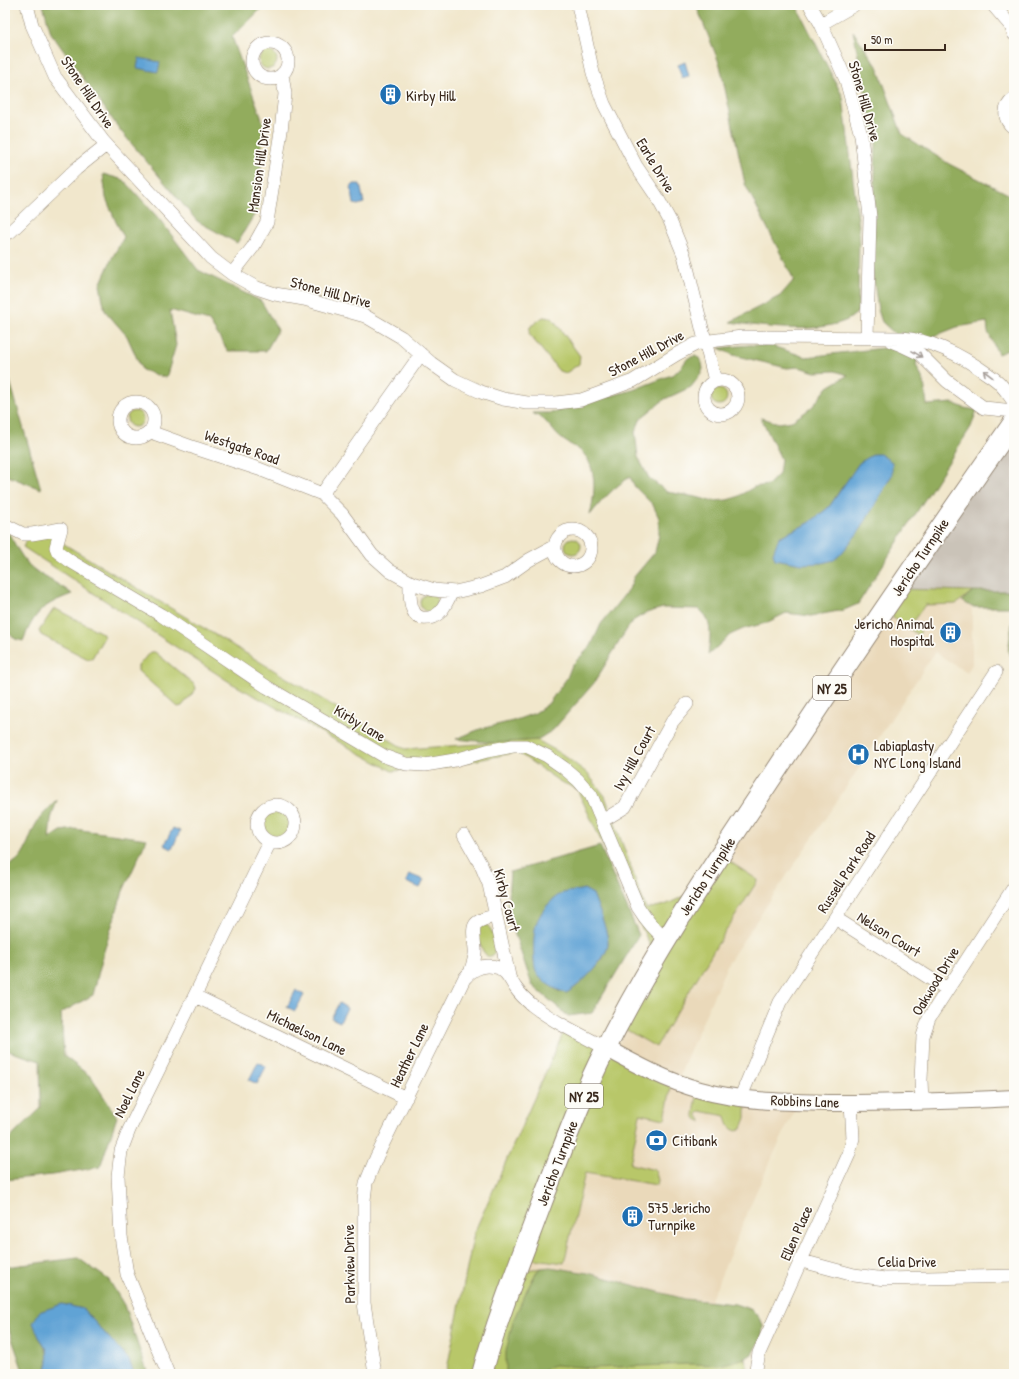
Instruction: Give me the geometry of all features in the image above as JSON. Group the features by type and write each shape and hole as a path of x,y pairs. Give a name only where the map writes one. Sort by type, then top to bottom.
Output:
{"main road":[{"name":"Jericho Turnpike","path":"482,1374 490,1344 511,1283 578,1108 606,1048 667,940 705,879 911,570 1014,422"}],"street":[{"name":"Stone Hill Drive","path":"27,5 32,25 55,77 106,145 212,258 232,274 257,288 275,294 304,299 365,316 401,337 455,380 481,392 503,399 527,403 556,403 581,400 633,381 677,354 696,344 705,342 742,337 868,338 870,217 861,136 846,80 821,24 810,5"},
{"name":"Earle Drive","path":"578,5 594,73 604,104 636,166 657,197 670,221 684,255 715,382"},
{"path":"821,24 854,5"},
{"path":"993,5 1011,26 1014,34"},
{"name":"Mansion Hill Drive","path":"232,274 253,247 267,222 285,94 282,74"},
{"path":"1014,99 1008,104 1005,115 1007,121 1014,128"},
{"path":"5,234 10,232 76,169 106,145"},
{"path":"868,338 914,339 930,343 980,368 1000,384 1014,402"},
{"path":"882,338 920,354 947,381 984,408 1014,411"},
{"path":"322,494 421,354"},
{"name":"Westgate Road","path":"151,430 156,434 195,448 259,468 322,494 342,514 372,555 390,571 410,582 434,590 452,592 481,586 505,577 529,560 555,546"},
{"name":"Kirby Lane","path":"5,525 23,534 61,529 56,547 58,552 70,561 161,614 267,687 384,756 406,764 425,765 455,760 487,751 513,746 526,746 547,756 578,780 591,795 638,906 648,922 667,940"},
{"path":"410,582 412,609 415,614 422,619 432,618 440,613 452,592"},
{"name":"Russell Park Road","path":"740,1099 780,1002 996,672"},
{"name":"Ivy Hill Court","path":"602,821 625,807 672,722 687,704"},
{"name":"Kirby Court","path":"464,835 478,859 489,884 509,976"},
{"name":"Noel Lane","path":"168,1374 127,1274 121,1236 118,1176 121,1151 129,1130 270,842"},
{"name":"Oakwood Drive","path":"922,1102 921,1080 923,1036 929,1018 1014,887"},
{"name":"Heather Lane","path":"377,1156 464,979 471,970 475,956 473,936 475,926 481,920 496,916"},
{"name":"Nelson Court","path":"835,918 947,989"},
{"path":"471,970 491,966 501,969 509,976 516,988 531,1004 555,1020 606,1048"},
{"name":"Michaelson Lane","path":"195,996 406,1098"},
{"name":"Robbins Lane","path":"606,1048 641,1068 692,1088 740,1099 851,1103 1014,1098"},
{"name":"Ellen Place","path":"755,1374 759,1353 802,1261 849,1154 853,1138 851,1103"},
{"name":"Parkview Drive","path":"375,1374 364,1303 364,1200 366,1183 377,1156"},
{"name":"Celia Drive","path":"802,1261 854,1275 885,1279 1014,1276"}],"shaded area":[{"path":"1014,423 1014,591 901,589"},
{"path":"901,589 973,591 962,601 972,607 972,664 967,673 935,652 728,963 684,1064 678,1083 798,1103 756,1192 710,1302 685,1299 588,1273 550,1267 516,1272 656,959"}],"green space":[{"path":"43,5 261,5 260,10 232,37 263,122 259,207 237,243 197,221 120,130 51,33"},
{"path":"696,5 796,5 843,97 859,228 858,312 847,320 832,325 803,328 758,326 730,322 780,296 794,280 745,184 720,65"},
{"path":"853,31 877,66 902,134 949,164 1014,197 1014,345 1008,350 998,354 988,332 987,322 957,327 934,336 921,347 916,365 924,382 927,405 953,403 964,408 977,410 971,427 858,604 844,610 811,616 786,613 766,623 743,629 730,635 708,655 710,630 707,619 699,609 663,608 646,613 634,620 594,683 553,730 537,740 496,743 456,739 480,729 513,721 535,713 548,704 567,678 572,665 591,646 601,624 629,589 634,577 655,552 659,535 659,518 653,505 635,487 630,477 608,494 590,515 594,481 593,473 586,457 579,449 559,437 543,419 532,413 551,413 633,390 674,374 688,358 695,356 699,358 703,369 691,387 665,399 641,418 635,432 638,457 649,478 667,492 711,501 727,500 737,497 754,487 768,485 779,474 781,459 761,418 779,423 792,421 812,407 828,387 848,375 835,371 815,372 799,367 787,368 733,355 719,348 750,345 772,346 806,357 899,347 894,333 882,322 878,310 872,267 876,144","holes":["842,487 874,504 861,529 779,537 809,523 829,507"]},
{"path":"268,51 274,54 277,60 274,66 268,69 262,66 259,60 262,54"},
{"path":"103,174 124,180 160,220 198,270 261,301 278,330 266,351 228,351 209,321 170,310 176,345 166,378 142,370 127,336 105,311 100,285 112,258 124,237 106,198"},
{"path":"543,317 552,318 580,356 579,364 566,373 559,371 529,334 530,327"},
{"path":"5,374 9,378 41,489 5,475"},
{"path":"716,389 722,389 727,394 725,403 722,405 716,405 711,400 711,394"},
{"path":"132,411 138,411 143,416 141,425 138,427 132,427 127,422 127,416"},
{"path":"34,526 405,749 537,740 562,754 587,773 605,796 646,909 665,905 691,893 654,954 577,789 559,781 517,752 438,768 392,771 231,683 23,547"},
{"path":"8,532 28,564 72,594 41,610 27,631 23,641 15,639 7,631 7,622 5,622 5,544"},
{"path":"570,538 576,538 581,543 579,552 576,554 570,554 565,549 565,543"},
{"path":"899,589 973,591 956,604 925,605 913,621 921,632 918,635 883,611"},
{"path":"973,591 1014,591 1014,607 972,607 962,601"},
{"path":"429,594 435,597 438,603 435,609 429,612 423,609 420,603 423,597"},
{"path":"56,609 102,633 104,637 92,658 88,659 41,635 39,631 53,610"},
{"path":"1014,609 1014,659 1008,652"},
{"path":"150,652 155,652 195,685 196,689 182,706 178,707 138,671 138,666"},
{"path":"57,800 51,819 49,839 61,831 74,829 147,839 123,891 104,951 93,995 61,1013 64,1056 91,1077 117,1117 100,1167 52,1175 5,1180 5,1143 41,1108 40,1061 5,1050 5,867 12,864 22,855 38,821"},
{"path":"277,811 286,815 290,824 286,833 277,837 268,833 264,824 268,815"},
{"path":"600,846 639,935 592,1013 568,1016 532,985 507,911 510,872","holes":["584,889 593,894 607,935 608,945 602,960 577,986 566,993 558,991 542,979 534,962 535,929 541,913 553,900 563,894"]},
{"path":"721,856 758,880 712,953 656,1047 618,1025"},
{"path":"487,925 493,935 495,944 493,955 488,957 483,951 477,936 479,927"},
{"path":"565,1029 672,1081 665,1119 640,1114 630,1164 655,1170 658,1180 657,1185 585,1173 564,1263 520,1257 516,1271 542,1268 537,1271 526,1292 722,1357 746,1358 748,1374 446,1374 474,1233"},
{"path":"698,1090 746,1099 746,1118 742,1128 737,1131 732,1129 726,1116 700,1111 697,1114 702,1122 696,1119 694,1114"},
{"path":"78,1258 109,1280 124,1305 148,1374 134,1374 129,1360 83,1309 62,1304 39,1337 48,1355 45,1374 24,1374 5,1318 5,1267"},
{"path":"550,1267 588,1273 685,1299 735,1304 752,1310 760,1318 763,1325 762,1337 752,1354 746,1358 720,1365 690,1364 594,1368 555,1365 545,1370 543,1374 506,1374 506,1352 513,1321 537,1271 542,1268"}],"water":[{"path":"139,58 160,62 158,72 137,68"},
{"path":"685,62 689,76 682,78 678,65"},
{"path":"354,184 360,184 364,203 358,205 354,204 351,187"},
{"path":"874,454 880,454 892,462 892,475 861,529 841,554 834,560 822,563 802,564 775,559 773,553 779,537 809,523 829,507 859,463"},
{"path":"173,828 180,831 172,849 164,845"},
{"path":"409,874 424,880 420,888 406,882"},
{"path":"584,889 593,894 601,915 608,945 602,958 591,972 578,985 566,993 549,985 538,976 536,972 534,963 535,929 542,912 556,897 563,893"},
{"path":"296,990 304,995 295,1011 287,1007"},
{"path":"339,1003 347,1008 340,1022 331,1018"},
{"path":"258,1062 266,1067 257,1084 249,1080"},
{"path":"62,1304 83,1309 129,1360 134,1374 45,1374 48,1362 47,1349 39,1337 33,1323 39,1312"}],"place":[{"name":"Kirby Hill","path":"391,95"},
{"name":"Jericho Animal Hospital","path":"950,632"},
{"name":"Labiaplasty NYC Long Island","path":"858,754"},
{"name":"Citibank","path":"656,1140"},
{"name":"575 Jericho Turnpike","path":"632,1216"}]}
